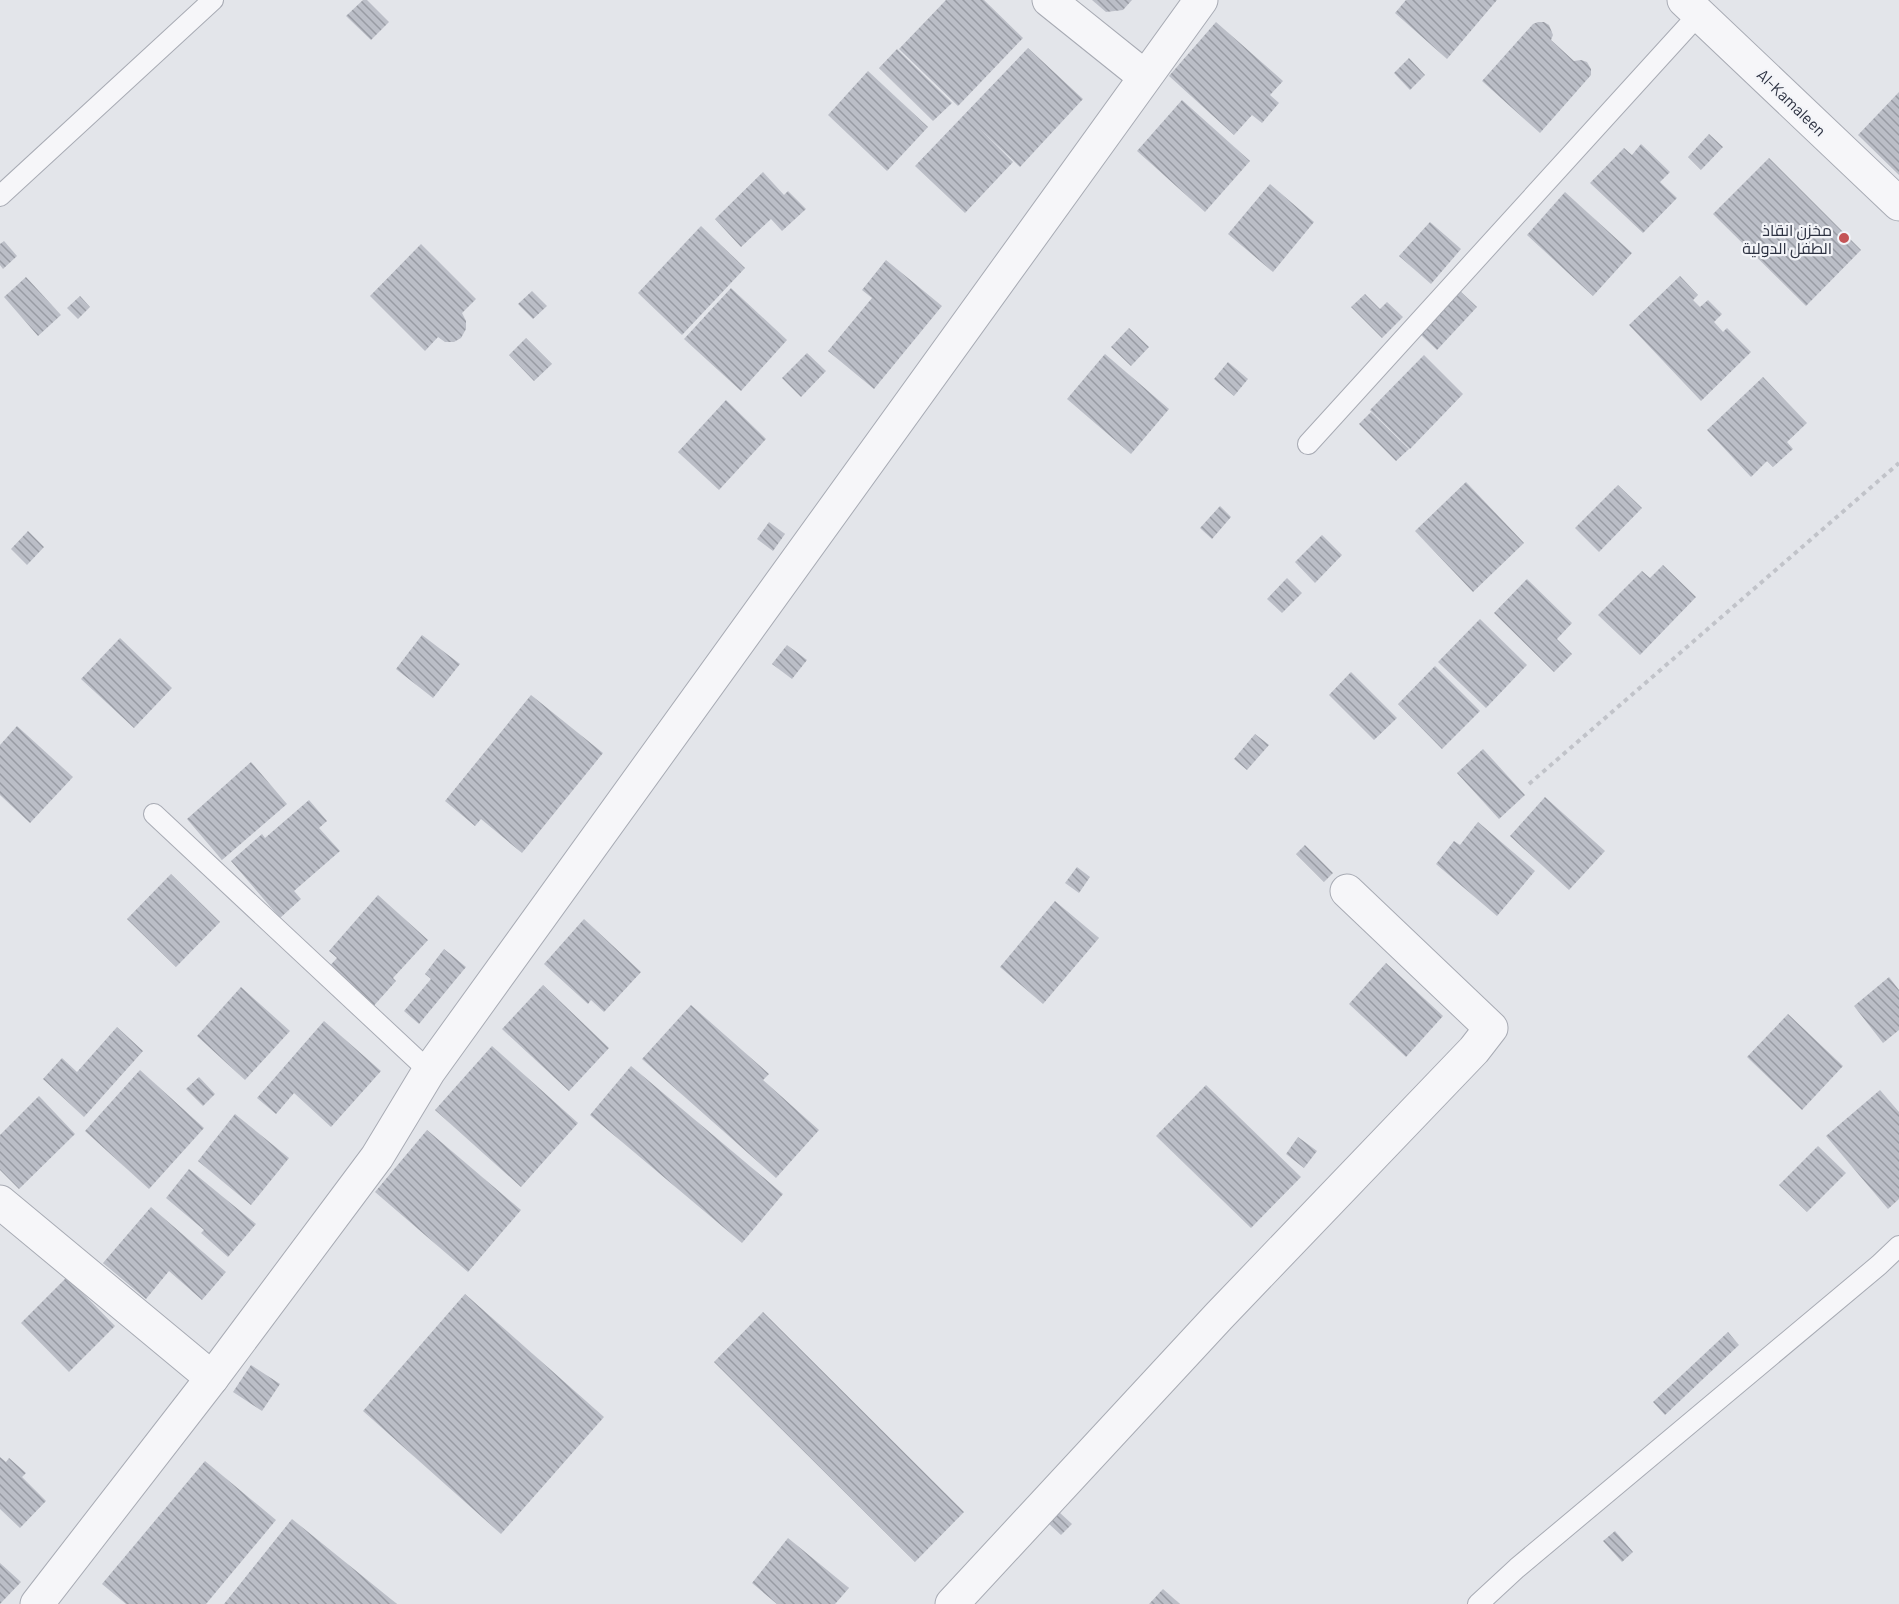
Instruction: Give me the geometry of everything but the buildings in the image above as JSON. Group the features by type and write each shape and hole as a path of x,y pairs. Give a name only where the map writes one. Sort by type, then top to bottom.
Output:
{"street":[{"path":"1049,0 1145,76"},
{"path":"37,1604 212,1378 377,1157 429,1071 1201,0"},
{"name":"Al-Kamaleen","path":"1692,7 1899,204"},
{"path":"952,1604 1219,1316 1474,1050 1491,1028 1347,891"},
{"path":"0,1202 212,1378"}],"lane":[{"path":"0,196 213,0"},
{"path":"1308,444 1692,7"},
{"path":"154,814 429,1071"},
{"path":"1478,1604 1517,1568 1880,1265 1899,1246"}],"path":[{"path":"1528,784 1899,463"}],"place":[{"name":"مخزن انقاذ الطفل الدولية","path":"1844,238"}]}
